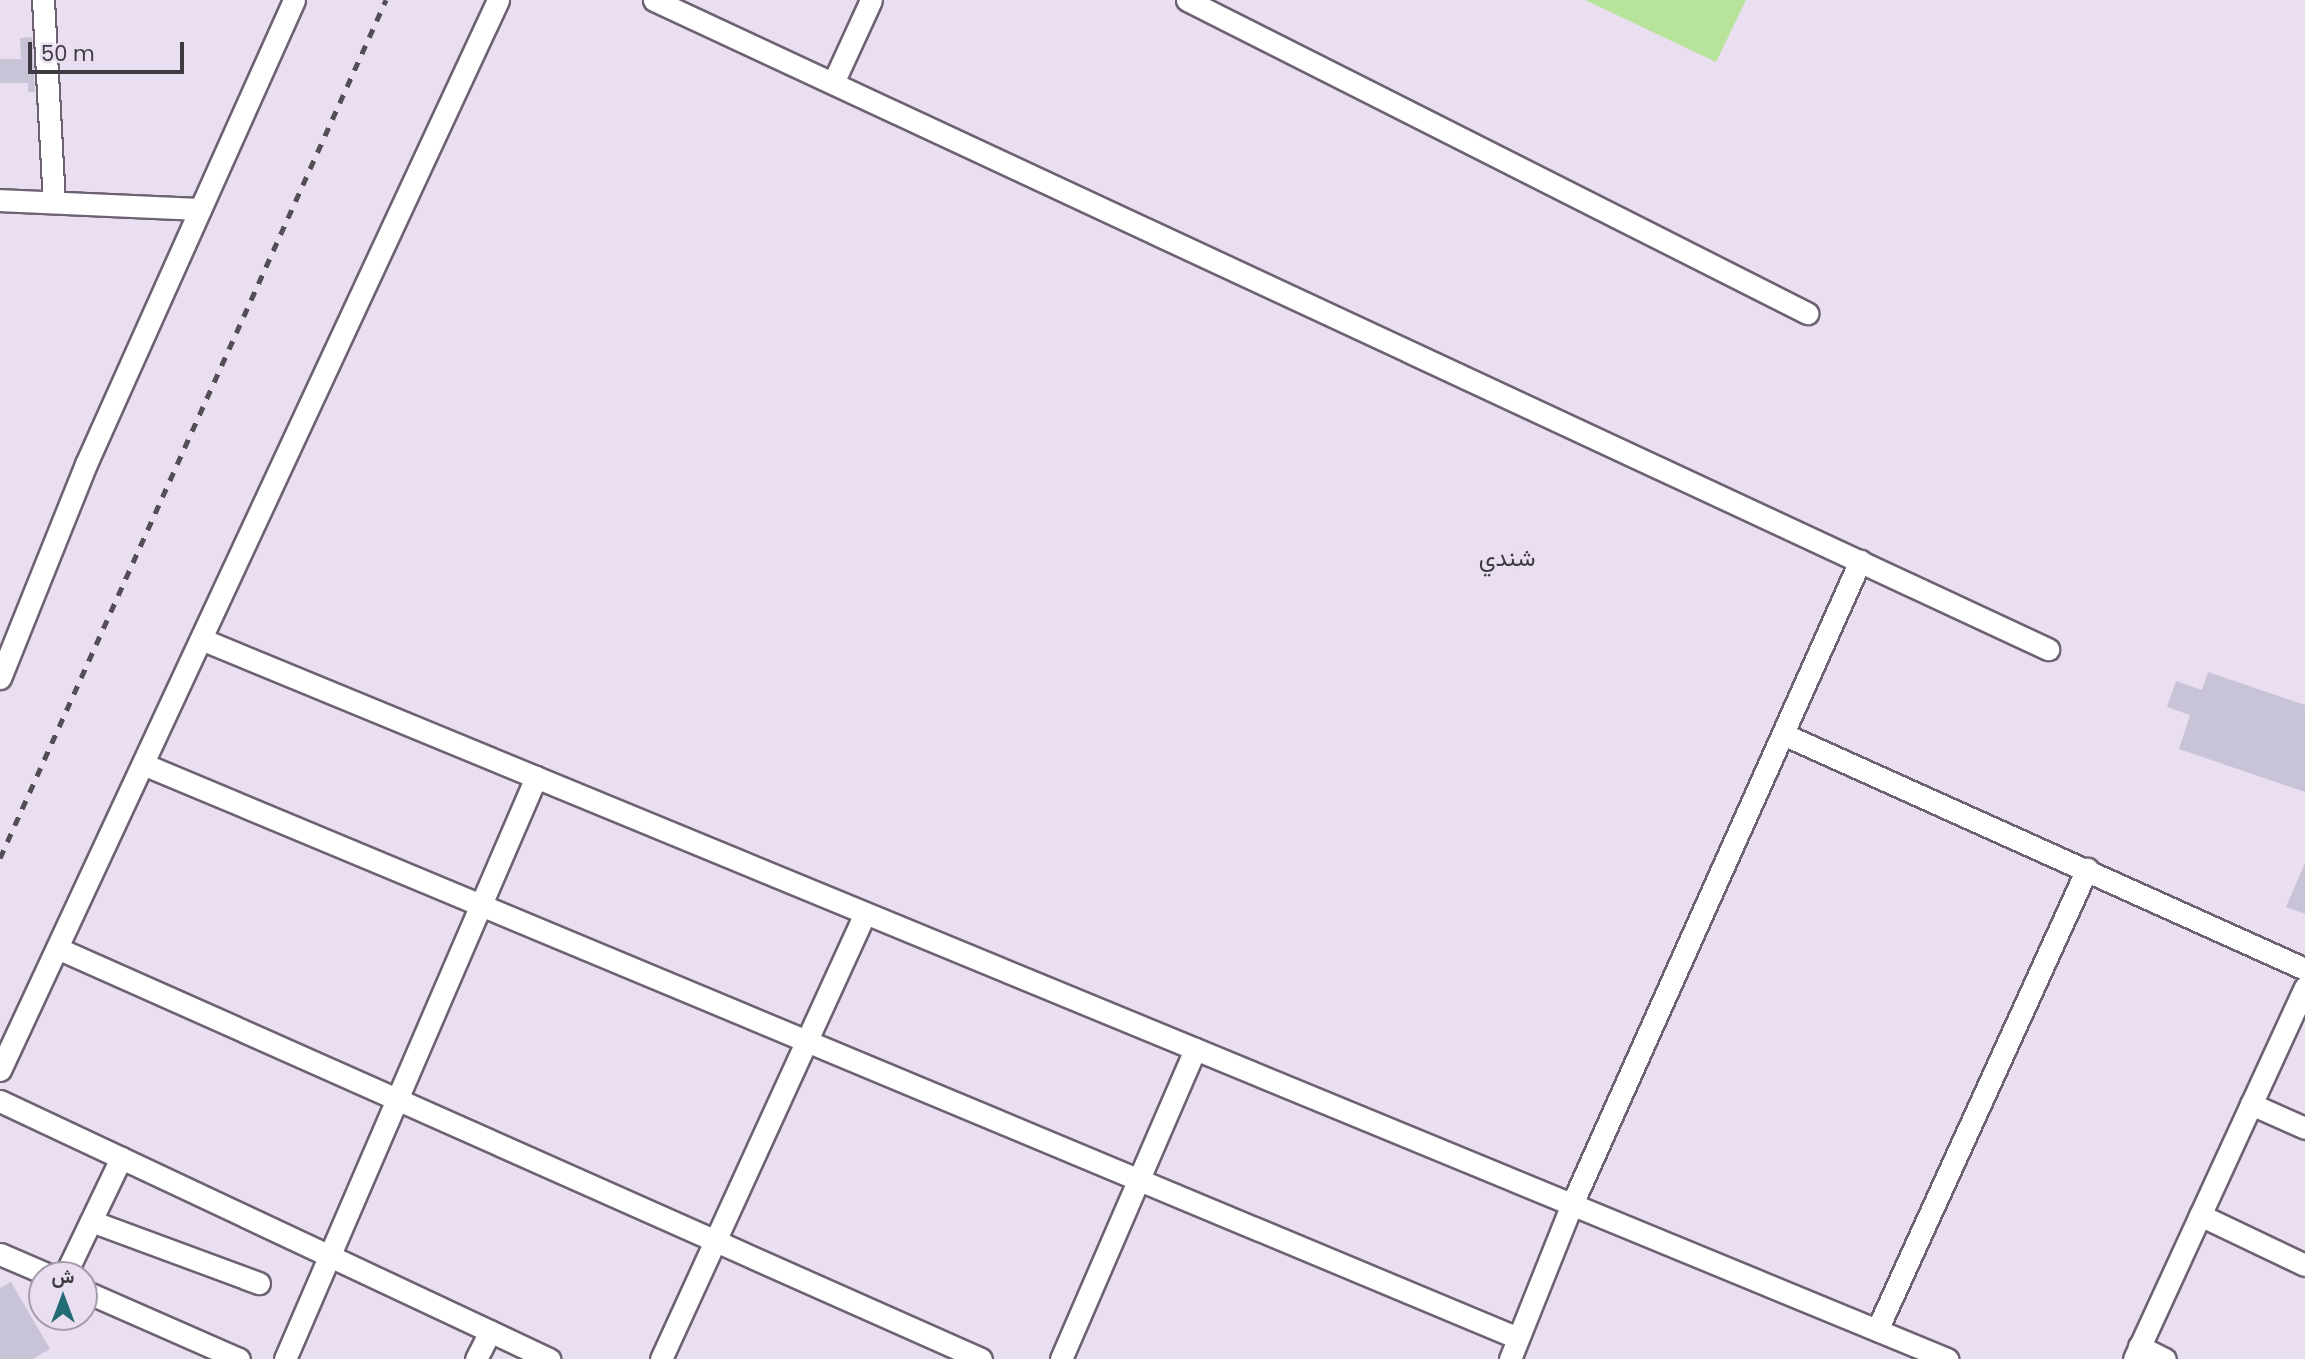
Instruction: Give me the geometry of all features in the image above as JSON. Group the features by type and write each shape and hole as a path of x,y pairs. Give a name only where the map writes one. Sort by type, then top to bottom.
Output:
{"street":[{"path":"43,0 54,202"},
{"path":"2,665 86,464 294,0"},
{"path":"0,1070 498,0"},
{"path":"654,0 2048,649"},
{"path":"833,83 871,0"},
{"path":"1187,0 1807,313"},
{"path":"0,200 200,209"},
{"path":"1510,1359 1572,1204 1860,561"},
{"path":"201,639 1947,1359"},
{"path":"1783,734 2305,969"},
{"path":"143,764 1518,1338"},
{"path":"285,1359 537,777"},
{"path":"1877,1330 2087,869"},
{"path":"662,1359 864,913"},
{"path":"57,948 981,1359"},
{"path":"2165,1359 2136,1353 2305,988"},
{"path":"1061,1359 1195,1049"},
{"path":"0,1101 549,1359"},
{"path":"2251,1104 2305,1128"},
{"path":"72,1261 121,1158"},
{"path":"2200,1215 2305,1265"},
{"path":"91,1221 259,1283"},
{"path":"0,1254 28,1266"},
{"path":"98,1297 239,1359"},
{"path":"476,1359 490,1331"}],"green space":[{"path":"1585,0 1746,0 1716,62"}],"building":[{"path":"32,37 35,92 28,92 28,83 0,83 0,59 21,59 20,38"},
{"path":"2208,672 2305,705 2305,792 2179,749 2190,715 2167,707 2176,681 2202,690"},
{"path":"2305,863 2305,914 2286,907"},
{"path":"11,1282 28,1311 28,1331 40,1331 50,1349 33,1359 0,1359 0,1288"}],"railway":[{"path":"0,858 386,0"}],"district":[{"name":"شندي","path":"1507,558"}]}
